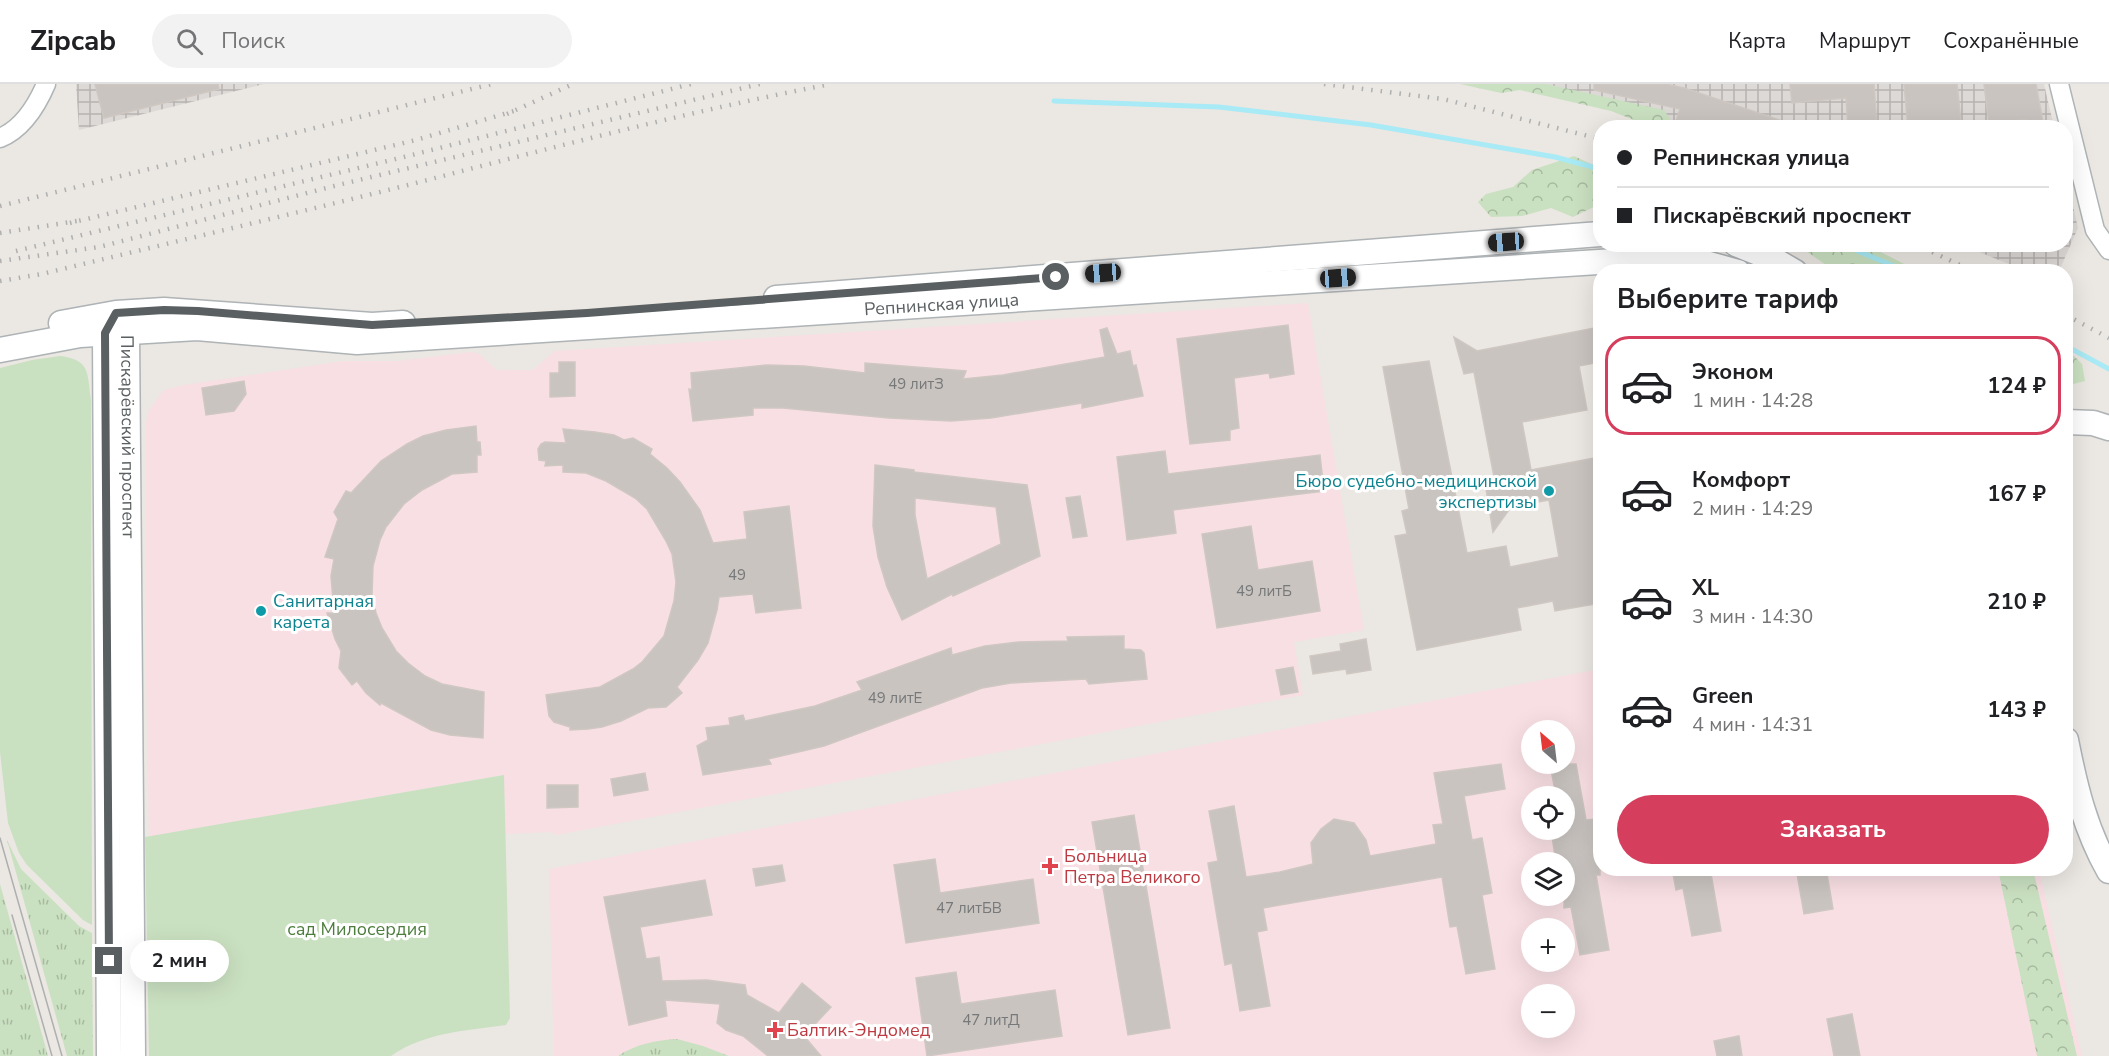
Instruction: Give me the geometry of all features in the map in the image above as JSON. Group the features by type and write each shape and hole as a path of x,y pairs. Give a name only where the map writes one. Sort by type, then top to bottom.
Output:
{"street":[{"path":"0,138 23,121 38,102 46,84"},
{"path":"2059,84 2068,120"},
{"path":"2073,141 2095,230 2109,250"},
{"name":"Репнинская улица","path":"0,350 80,335 164,310 372,325 587,313 1593,235"},
{"path":"1756,252 1781,264"},
{"name":"Репнинская улица","path":"0,336 116,326 197,328 357,342 1630,260 1669,259 1709,264"},
{"name":"Пискарёвский проспект","path":"109,1056 116,326"},
{"name":"Пискарёвский проспект","path":"116,326 133,1056"},
{"path":"2073,422 2093,423 2109,428"},
{"path":"2073,773 2086,822 2106,862"}],"shaded area":[{"path":"76,84 264,84 79,130"},
{"path":"1498,84 2044,84 2052,120 1657,120"},
{"path":"2073,206 2078,228 2073,239"},
{"path":"1979,252 2067,252 2062,264 2009,264"},
{"path":"1308,303 1364,630 1294,642 1303,695 556,835 551,832 506,834 503,775 149,837 145,614 146,421 149,410 164,390 343,361 397,361 471,352 479,354 497,370 533,370 555,351"},
{"name":"Больница Петра Великого","path":"1593,670 1593,876 2041,876 2082,1056 554,1056 549,869"}],"green space":[{"path":"1460,84 1546,84 1664,110 1670,120 1634,120 1611,111 1520,90 1501,93"},
{"path":"1574,156 1593,165 1593,207 1573,217 1551,208 1522,216 1491,217 1478,202 1486,194 1513,187 1532,170"},
{"path":"1807,252 1881,252 1904,264 1825,264"},
{"path":"2073,355 2082,364 2085,381 2073,384"},
{"path":"60,356 77,361 86,369 91,400 92,925 83,920 27,865 19,853 8,823 0,752 0,368"},
{"name":"сад Милосердия","path":"504,775 510,1018 506,1025 432,1037 391,1056 149,1056 145,837"},
{"path":"7,840 21,869 79,926 92,933 93,1056 67,1056"},
{"path":"1999,876 2035,876 2077,1056 2037,1056"},
{"path":"0,884 48,1056 0,1056"},
{"path":"677,1039 729,1056 618,1056 646,1043"}],"building":[{"path":"95,84 218,84 219,89 104,118"},
{"path":"1594,84 1666,84 1779,120 1676,120 1680,109 1594,90"},
{"path":"1790,84 1874,84 1876,120 1847,120 1846,98 1792,103"},
{"path":"1904,84 1957,84 1961,120 1907,120"},
{"path":"1984,84 2036,84 2043,120 1988,120"},
{"path":"1288,325 1294,374 1270,378 1269,373 1234,378 1239,428 1230,430 1230,440 1190,444 1177,339"},
{"path":"1107,328 1117,354 1130,351 1133,366 1136,365 1143,396 1082,408 1082,403 991,418 951,421 783,408 753,408 753,415 693,421 689,389 692,390 691,373 766,365 804,366 865,373 865,363 966,371 963,379 1003,375 1105,357 1100,330"},
{"name":"Бюро судебно-медицинской экспертизы","path":"1593,328 1593,363 1579,366 1587,410 1522,422 1531,470 1593,458 1593,604 1555,611 1553,601 1517,608 1521,630 1417,650 1395,536 1407,534 1402,511 1409,509 1383,367 1429,361 1467,553 1506,546 1510,567 1559,557 1549,500 1511,507 1493,532 1486,489 1496,487 1474,372 1464,374 1454,337 1477,351"},
{"path":"559,362 575,362 575,396 550,397 550,373 559,373"},
{"path":"244,381 246,394 234,411 206,415 202,388"},
{"path":"476,426 481,455 477,455 477,472 452,474 422,490 404,504 386,527 380,540 373,566 372,595 382,628 396,651 408,663 425,676 442,684 484,692 483,738 450,735 431,730 381,703 380,705 366,693 357,681 352,685 339,668 341,651 327,613 334,613 331,576 334,559 325,557 338,519 334,512 346,491 351,493 381,461 423,436"},
{"path":"563,429 614,435 624,440 633,438 652,449 650,454 680,482 700,510 713,543 747,539 744,512 789,506 801,608 756,613 753,594 719,597 708,643 677,687 682,693 666,707 648,708 602,727 570,730 570,727 554,722 549,716 546,695 600,687 642,662 664,636 674,601 676,582 672,554 666,541 647,509 635,498 606,481 586,473 563,472 563,465 545,466 546,461 539,460 538,449 541,444 545,442 566,443"},
{"path":"1165,451 1168,474 1320,455 1324,491 1173,510 1176,533 1127,540 1117,457"},
{"path":"875,465 914,470 914,472 1027,485 1040,556 953,596 952,594 902,620 887,587 878,557 873,526","holes":["915,498 996,507 1001,544 927,579 915,515"]},
{"path":"1080,496 1087,536 1073,538 1066,498"},
{"path":"1251,526 1258,570 1312,561 1320,611 1217,628 1202,534"},
{"path":"1124,636 1124,649 1141,650 1144,653 1147,679 1089,684 1086,679 1011,683 982,688 824,746 768,759 771,764 703,775 697,746 708,740 706,728 730,725 729,718 743,715 745,721 815,706 862,690 857,682 951,648 952,655 985,646 1018,642 1068,641 1067,637"},
{"path":"1366,639 1371,670 1347,674 1346,669 1313,674 1310,656 1341,651 1340,644"},
{"path":"1293,667 1298,692 1281,695 1276,670"},
{"path":"1501,764 1505,789 1464,796 1472,840 1482,838 1492,893 1482,895 1495,969 1466,974 1457,926 1450,927 1442,877 1263,908 1267,930 1257,932 1270,1006 1240,1011 1232,963 1225,965 1208,863 1218,861 1209,811 1234,806 1246,877 1280,872 1313,864 1311,843 1321,829 1334,819 1354,823 1366,840 1370,856 1436,844 1433,825 1443,824 1434,773"},
{"path":"1576,764 1586,820 1593,819 1593,876 1596,876 1609,950 1580,955 1575,918 1573,918 1571,907 1564,908 1564,906 1575,906 1575,852 1554,852 1553,840 1575,840 1575,786 1554,786 1552,774 1575,774"},
{"path":"645,773 648,790 614,796 611,779"},
{"path":"547,785 578,785 578,807 547,808"},
{"path":"1134,815 1170,1028 1128,1035 1092,822"},
{"path":"935,859 940,893 1033,879 1039,923 906,943 894,865"},
{"path":"782,865 785,881 756,886 753,869"},
{"path":"1673,876 1711,876 1721,931 1692,936 1683,888 1676,890"},
{"path":"1797,876 1827,876 1833,909 1804,914"},
{"path":"705,880 712,915 640,927 646,959 659,957 662,981 707,980 745,985 747,995 779,1013 802,983 831,1007 804,1036 821,1056 768,1056 743,1036 726,1030 717,1023 720,1004 665,1000 667,1016 629,1025 604,897"},
{"path":"956,972 961,1004 1055,990 1062,1036 927,1056 916,978"},
{"path":"1852,1014 1860,1056 1834,1056 1827,1019"},
{"path":"1739,1036 1742,1056 1717,1056 1714,1041"}],"waterway":[{"path":"1054,101 1219,107 1371,125 1555,157 1593,167"},
{"path":"1860,252 1889,264"},
{"path":"2073,350 2109,369"}],"tram line":[{"path":"0,838 62,1056"},
{"path":"12,915 52,1056"}],"railway":[{"path":"0,206 492,84"},
{"path":"507,114 573,84"},
{"path":"16,251 408,156 691,84"},
{"path":"0,261 99,247 338,185 760,84"},
{"path":"0,281 42,274 673,118 831,84"},
{"path":"1324,84 1443,99 1593,137"},
{"path":"70,223 416,140 514,111"},
{"path":"0,233 77,221"},
{"path":"1932,252 1958,264"},
{"path":"2073,319 2109,338"}],"place":[{"name":"Бюро судебно-медицинской экспертизы","path":"1549,491"},
{"name":"Санитарная карета","path":"261,611"},
{"name":"Больница Петра Великого","path":"1050,866"},
{"name":"Балтик-Эндомед","path":"775,1030"}],"route":[{"path":"109,961 105,333 116,313 164,310 198,311 372,325 587,313 1056,277"}]}
